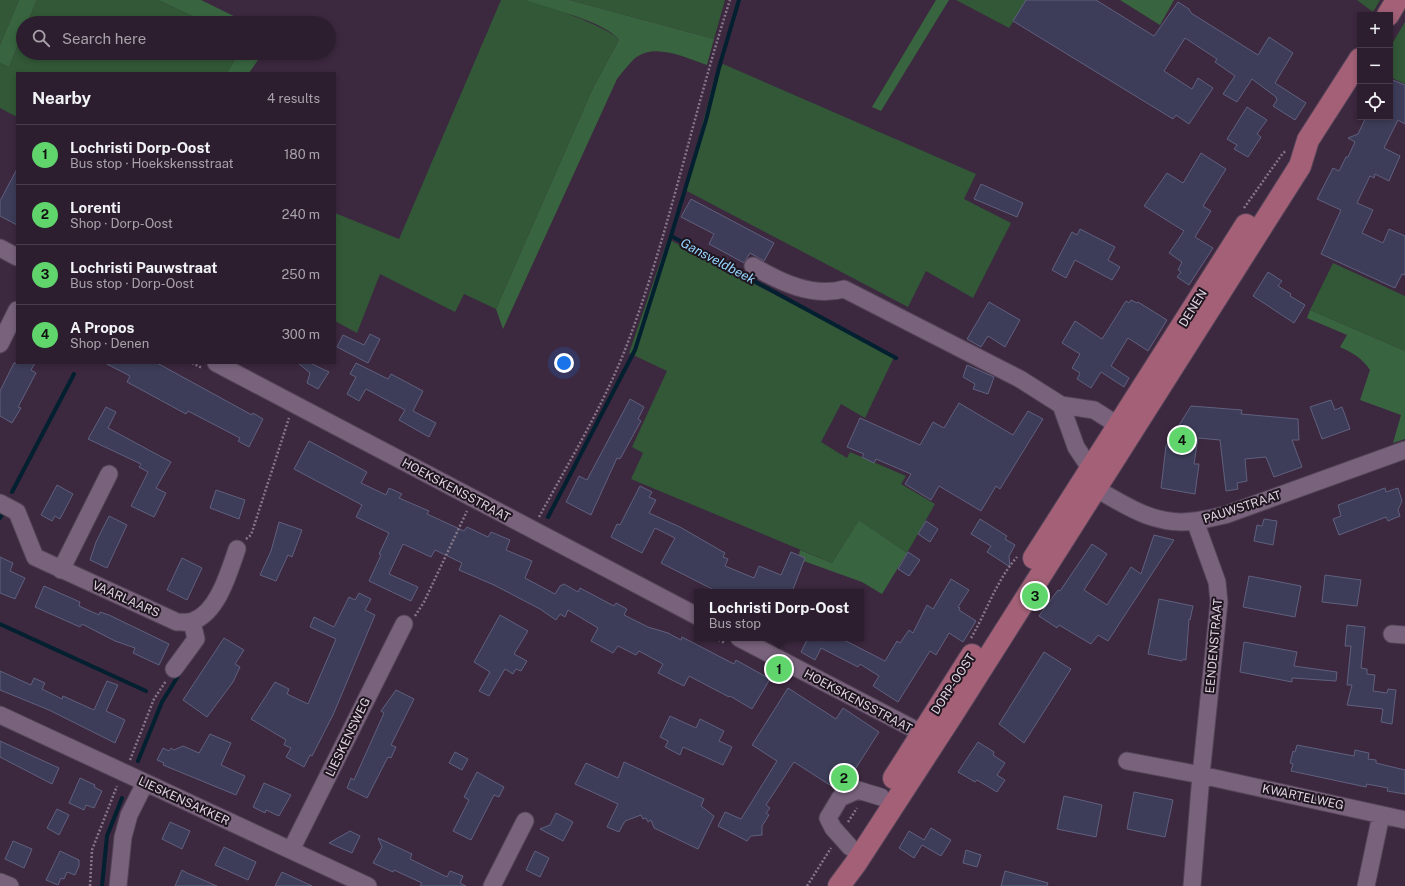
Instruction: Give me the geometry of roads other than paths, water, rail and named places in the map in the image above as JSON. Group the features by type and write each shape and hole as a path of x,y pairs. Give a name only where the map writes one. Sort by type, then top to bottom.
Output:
{"main road":[{"path":"1390,12 1397,0"},
{"name":"DENEN","path":"1089,479 1124,430 1289,156 1308,140 1357,64"},
{"name":"DORP-OOST","path":"824,886 850,855 927,738 1009,598 1089,479"},
{"name":"DORP-OOST","path":"839,886 850,855 881,797 927,738"}],"street":[{"path":"0,248 16,256"},
{"path":"753,266 769,275 813,292 831,293 844,289 1020,379 1061,405 1094,410 1124,430"},
{"path":"0,344 16,312"},
{"name":"HOEKSKENSSTRAAT","path":"218,364 694,614"},
{"path":"1061,405 1089,479"},
{"name":"PAUWSTRAAT","path":"1089,479 1145,516 1178,522 1195,521 1225,515 1405,450"},
{"path":"61,570 109,474"},
{"name":"VAARLAARS","path":"0,503 17,512 36,557 61,570 177,622 192,622"},
{"name":"EENDENSTRAAT","path":"1192,886 1201,775 1220,602 1217,582 1195,521"},
{"path":"174,669 196,639 192,622 209,611 225,582 237,549"},
{"name":"LIESKENSWEG","path":"291,850 404,624"},
{"name":"HOEKSKENSSTRAAT","path":"745,641 927,738"},
{"name":"LIESKENSAKKER","path":"0,715 368,886"},
{"path":"1127,761 1201,775"},
{"name":"KWARTELWEG","path":"1201,775 1405,820"},
{"path":"118,886 123,837 129,815 145,783"},
{"path":"850,855 828,818 840,798 858,790 881,797"},
{"path":"1366,886 1382,815"},
{"path":"492,886 525,821"},
{"path":"0,882 10,886"}],"waterway":[{"name":"Gansveldbeek","path":"739,0 720,64 706,120 671,236 896,358"},
{"path":"548,517 635,350 671,236"},
{"path":"12,492 74,374"},
{"path":"0,624 146,691"},
{"path":"138,761 162,702 180,673"},
{"path":"102,886 107,836 122,798"}],"place":[{"name":"A Propos","path":"1182,440"},
{"name":"Lochristi Pauwstraat","path":"1035,596"},
{"name":"Lochristi Dorp-Oost","path":"779,669"},
{"name":"Lorenti","path":"844,778"}]}
